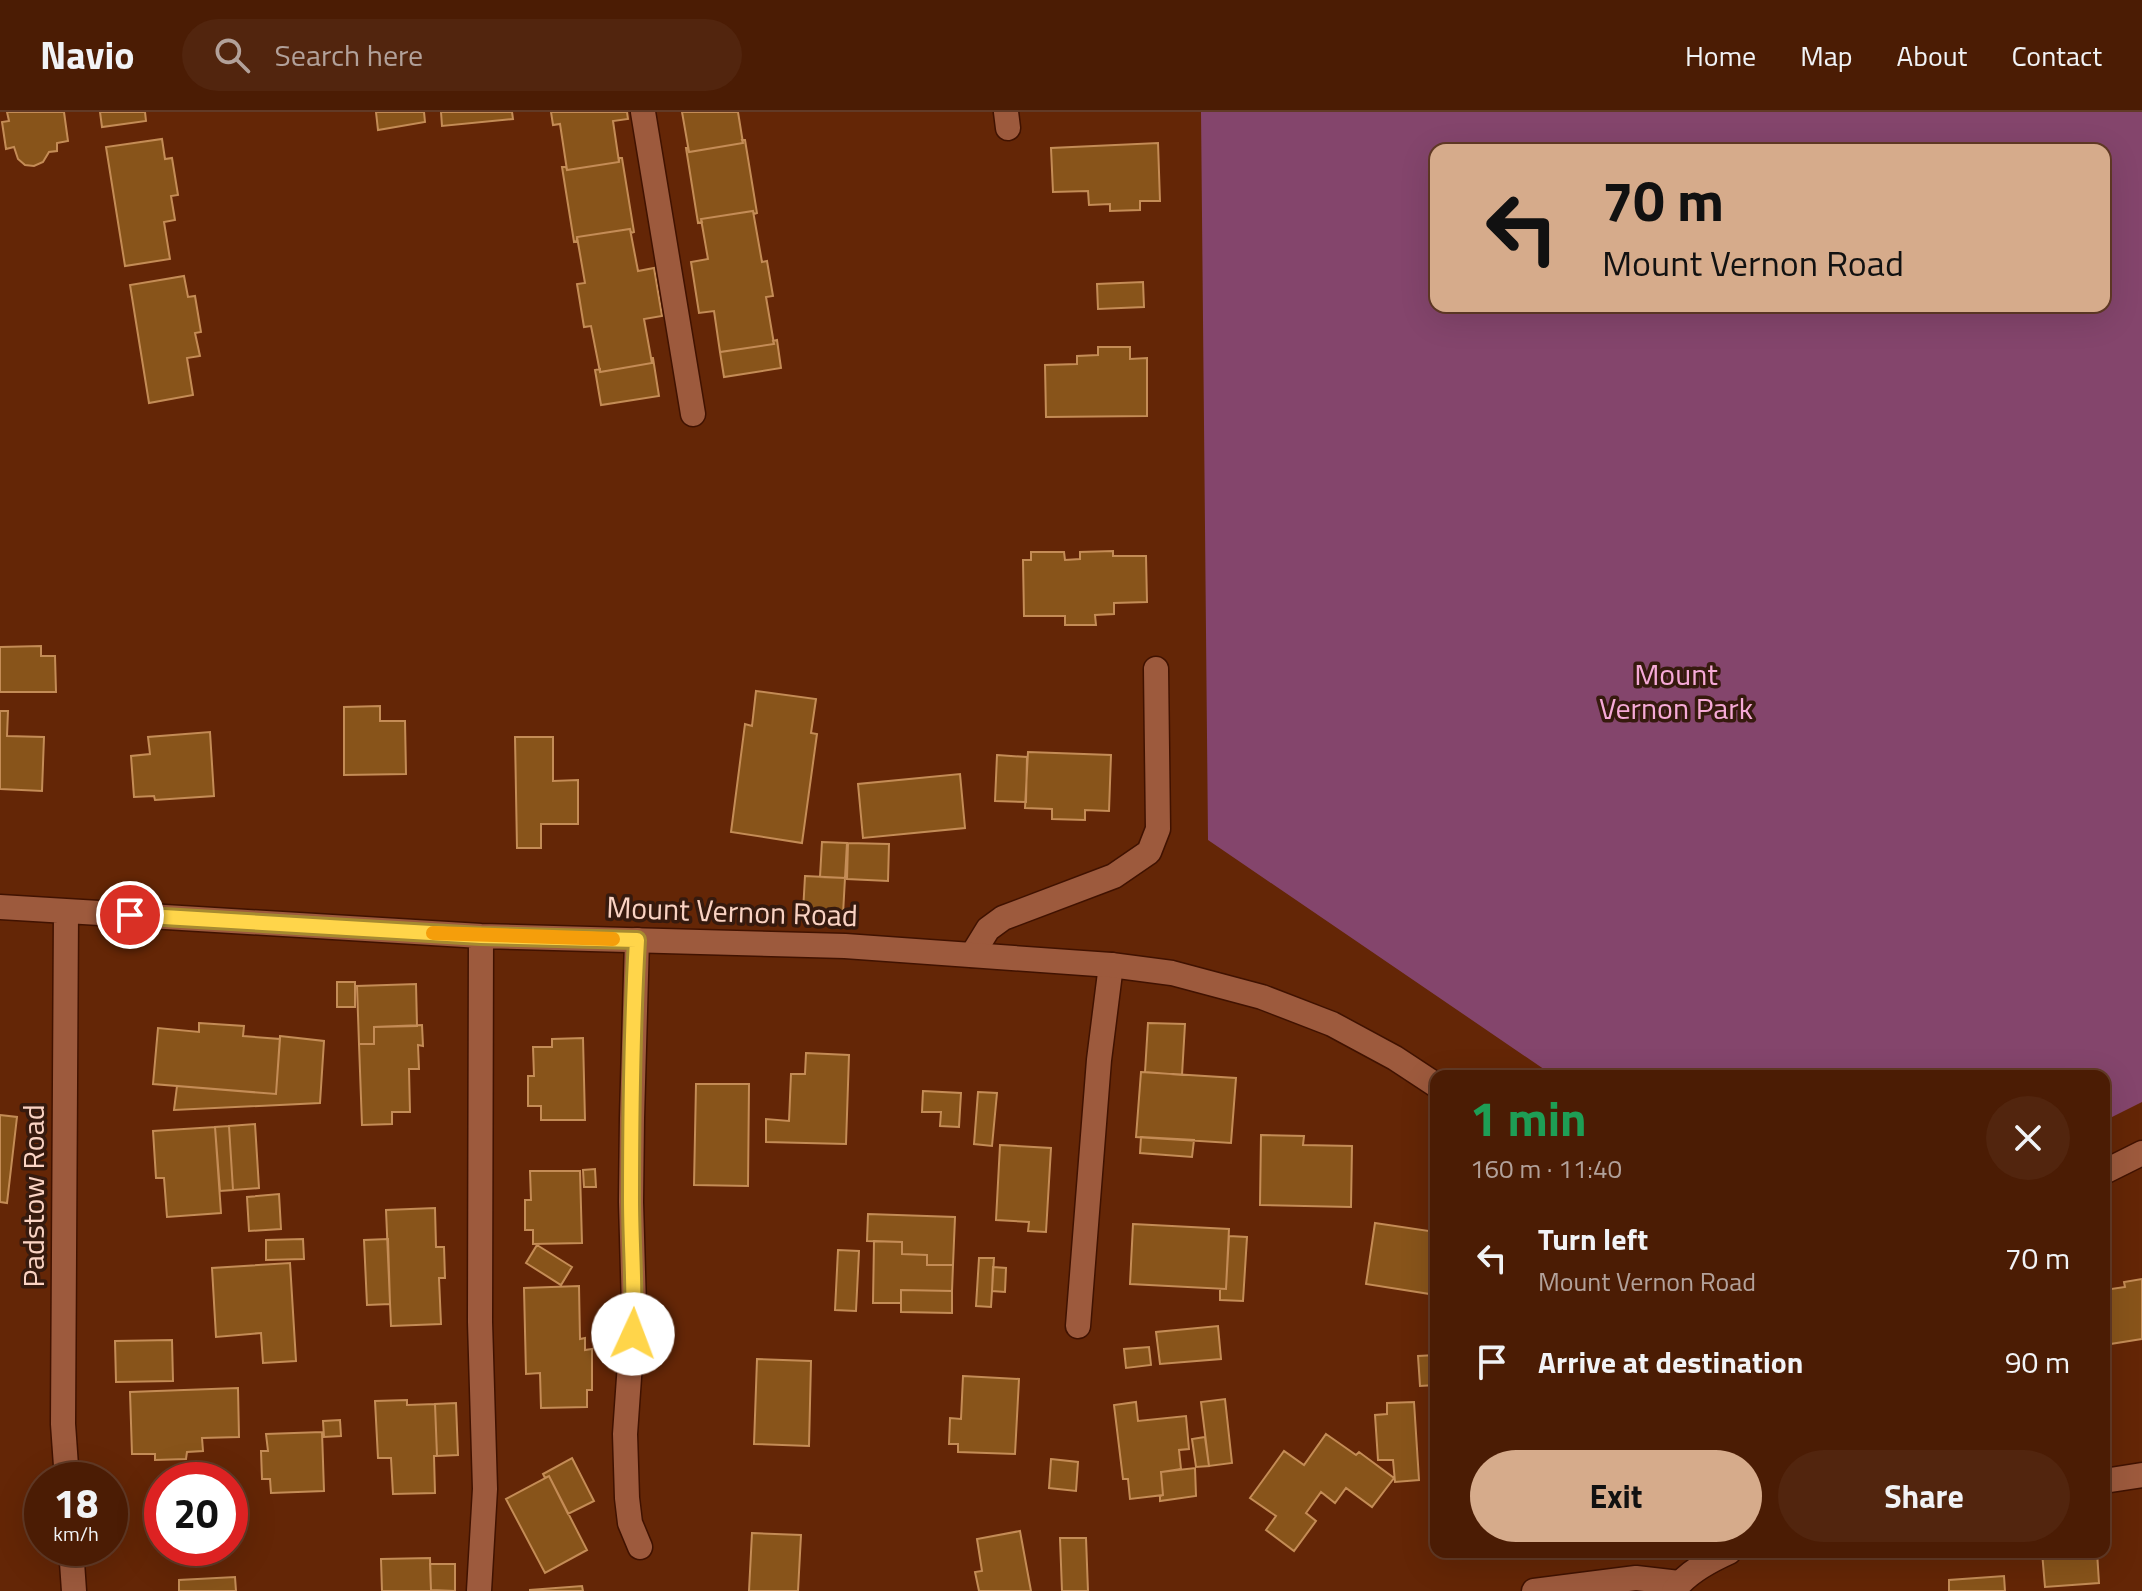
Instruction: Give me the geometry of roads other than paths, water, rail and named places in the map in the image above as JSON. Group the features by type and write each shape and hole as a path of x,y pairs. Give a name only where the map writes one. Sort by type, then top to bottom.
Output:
{"street":[{"path":"643,112 693,414"},
{"path":"972,955 988,929 1003,918 1114,876 1149,852 1158,829 1156,669"},
{"name":"Mount Vernon Road","path":"0,907 481,936 845,946 1111,965 1172,973 1262,997 1332,1024 1430,1081"},
{"name":"Padstow Road","path":"66,912 63,1424 66,1462"},
{"path":"479,1591 485,1489 480,1322 481,936"},
{"path":"637,940 631,1202 634,1307 625,1434 630,1523 640,1547"},
{"path":"1078,1326 1099,1060 1111,965"},
{"path":"2110,1169 2142,1153"},
{"path":"2110,1480 2142,1475"},
{"path":"1534,1591 1636,1578 1676,1587 1716,1558"},
{"path":"72,1566 74,1591"}],"park label":[{"name":"Mount Vernon Park","path":"1676,691"}]}
